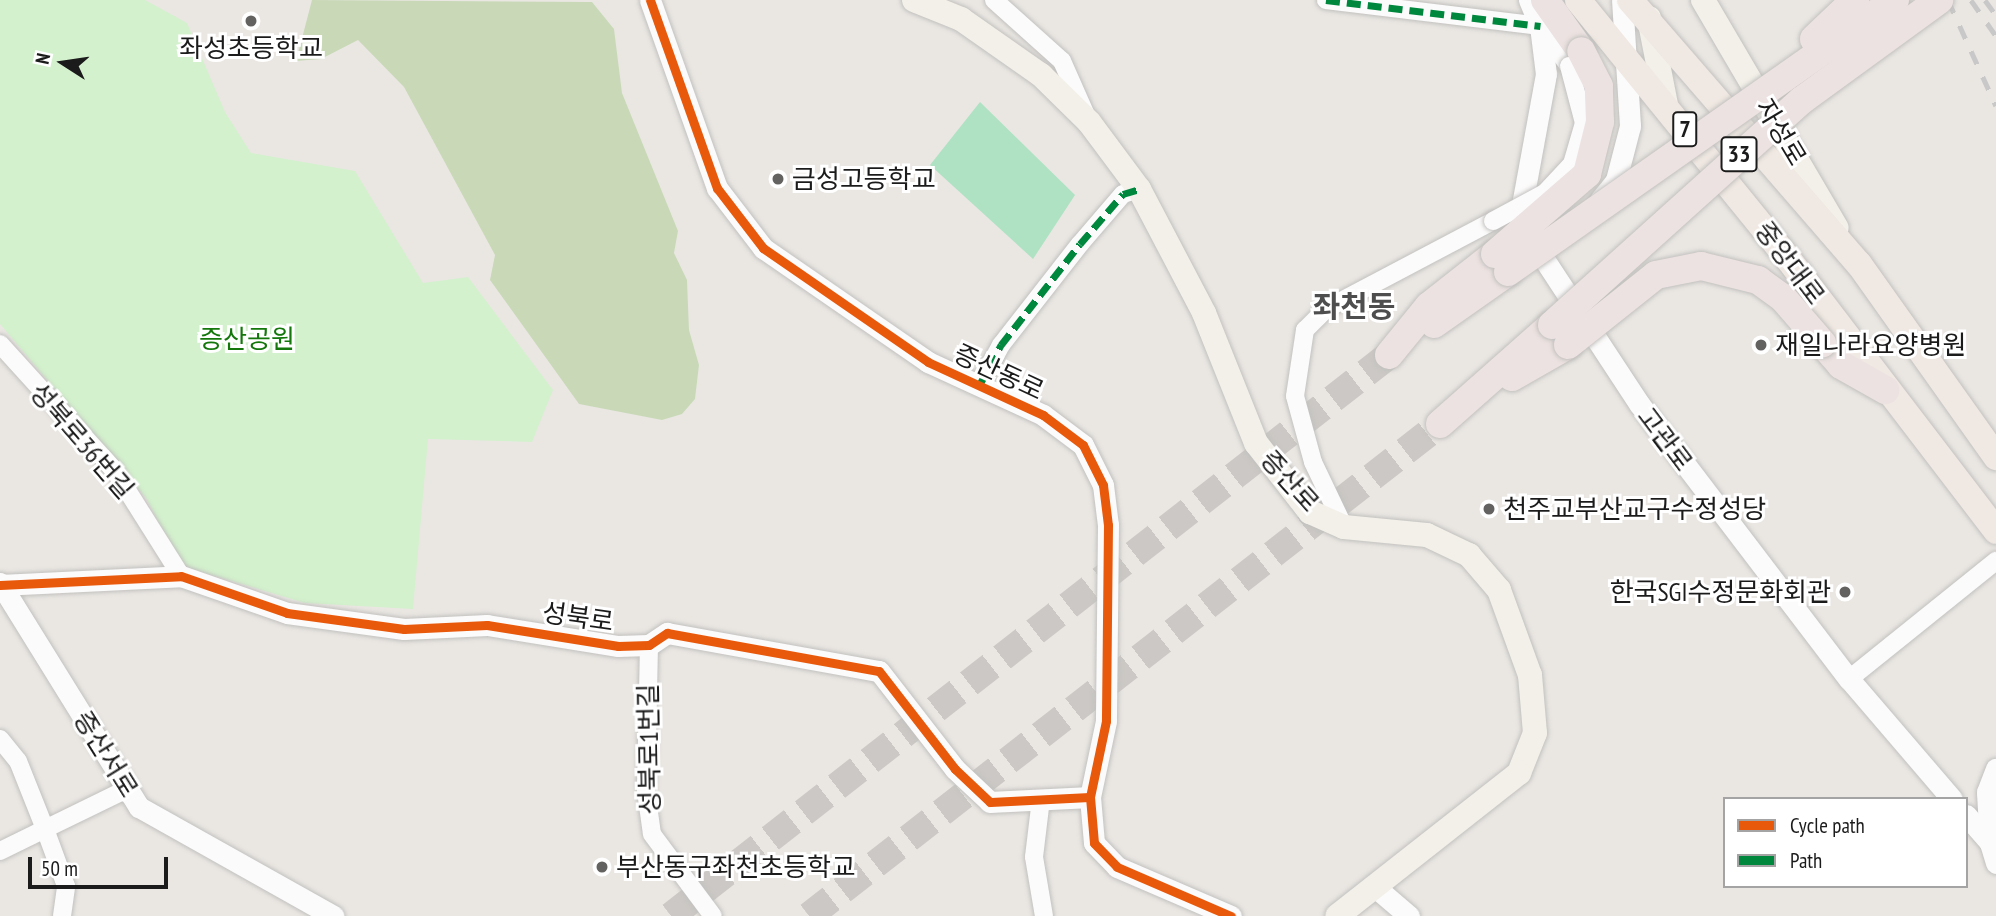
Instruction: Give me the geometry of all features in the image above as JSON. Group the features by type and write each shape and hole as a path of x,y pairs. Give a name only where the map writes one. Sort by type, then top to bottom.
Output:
{"highway":[{"path":"1747,103 1855,0"},
{"name":"33","path":"1389,355 1501,263 1747,103 1895,0"},
{"name":"33","path":"1449,416 1560,335 1793,108 1939,0"},
{"path":"1501,263 1587,174 1600,122 1600,86 1575,59 1543,13"},
{"path":"1560,335 1656,275 1700,266 1758,280 1783,298 1840,365 1885,390"}],"main road":[{"name":"증산로","path":"914,0 961,19 1032,68 1089,122 1139,189 1204,313 1256,443 1311,512 1345,527 1427,535 1469,555 1503,602 1530,675 1535,733 1519,773 1337,916"},
{"name":"중앙대로","path":"1578,0 1666,105 1996,531"},
{"name":"중앙대로","path":"1630,0 1648,13 1859,264 1996,457"},
{"name":"자성로","path":"1703,0 1859,264"},
{"path":"1648,13 1666,105"}],"street":[{"name":"증산동로","path":"650,0 717,188 763,248 928,362 1043,415 1083,444 1103,485 1108,525 1106,722 1090,797 1094,843 1117,867 1231,916"},
{"path":"993,0 1062,61 1089,122"},
{"path":"1326,0 1543,13"},
{"name":"고관로","path":"1529,0 1543,13 1546,74 1519,221 1548,269 1640,405 1849,679 1950,797"},
{"path":"1548,269 1616,180 1630,126 1622,0"},
{"path":"1345,527 1313,462 1295,396 1305,330 1326,309 1545,193 1572,164 1584,123 1575,59"},
{"path":"979,386 1001,345 1080,244 1124,194 1139,189"},
{"name":"성북로36번길","path":"0,344 115,471 181,576"},
{"path":"1849,679 1996,561"},
{"name":"성북로","path":"0,584 181,576 287,613 404,629 487,625 649,645 667,633 879,671 955,769 990,802 1090,797"},
{"name":"증산서로","path":"0,584 139,807 333,916"},
{"name":"성북로1번길","path":"649,645 646,791 652,834 713,916"},
{"path":"0,739 18,761 66,886 62,916"},
{"path":"1993,853 1987,792 1996,769"},
{"path":"0,851 127,789"},
{"path":"1041,799 1034,858 1044,916"},
{"path":"1968,818 1993,853"},
{"path":"1374,886 1409,916"}],"green space":[{"name":"증산공원","path":"0,0 145,0 187,23 225,112 251,153 355,171 423,283 468,277 553,390 532,442 428,439 413,609 305,603 182,566 146,498 0,324"},
{"path":"312,0 592,2 614,29 622,93 678,231 674,253 687,280 689,330 699,365 695,399 682,414 662,420 579,404 490,280 495,255 404,87 358,40 321,59 296,61"},
{"path":"980,102 1075,195 1033,259 930,165"}],"tunnel":[{"path":"671,916 1389,355"},
{"path":"809,916 1440,424"}],"railway":[{"path":"1948,0 1996,106"},
{"path":"1971,0 1996,36"},
{"path":"1985,0 1996,15"}],"marked path":[{"path":"1326,0 1540,26"},
{"path":"979,386 1001,345 1080,244 1123,194 1139,189"}],"cycle path":[{"path":"650,0 717,188 763,248 928,362 1043,415 1083,445 1103,485 1108,525 1106,721 1090,797 1094,843 1117,867 1231,916"},
{"path":"0,585 181,576 287,613 404,629 487,625 618,646 649,645 667,633 879,671 955,769 990,802 1090,797"}],"place":[{"name":"좌성초등학교","path":"251,21"},
{"name":"금성고등학교","path":"778,179"},
{"name":"재일나라요양병원","path":"1761,345"},
{"name":"천주교부산교구수정성당","path":"1489,509"},
{"name":"한국SGI수정문화회관","path":"1845,592"},
{"name":"부산동구좌천초등학교","path":"602,867"}],"district":[{"name":"좌천동","path":"1354,306"}]}
